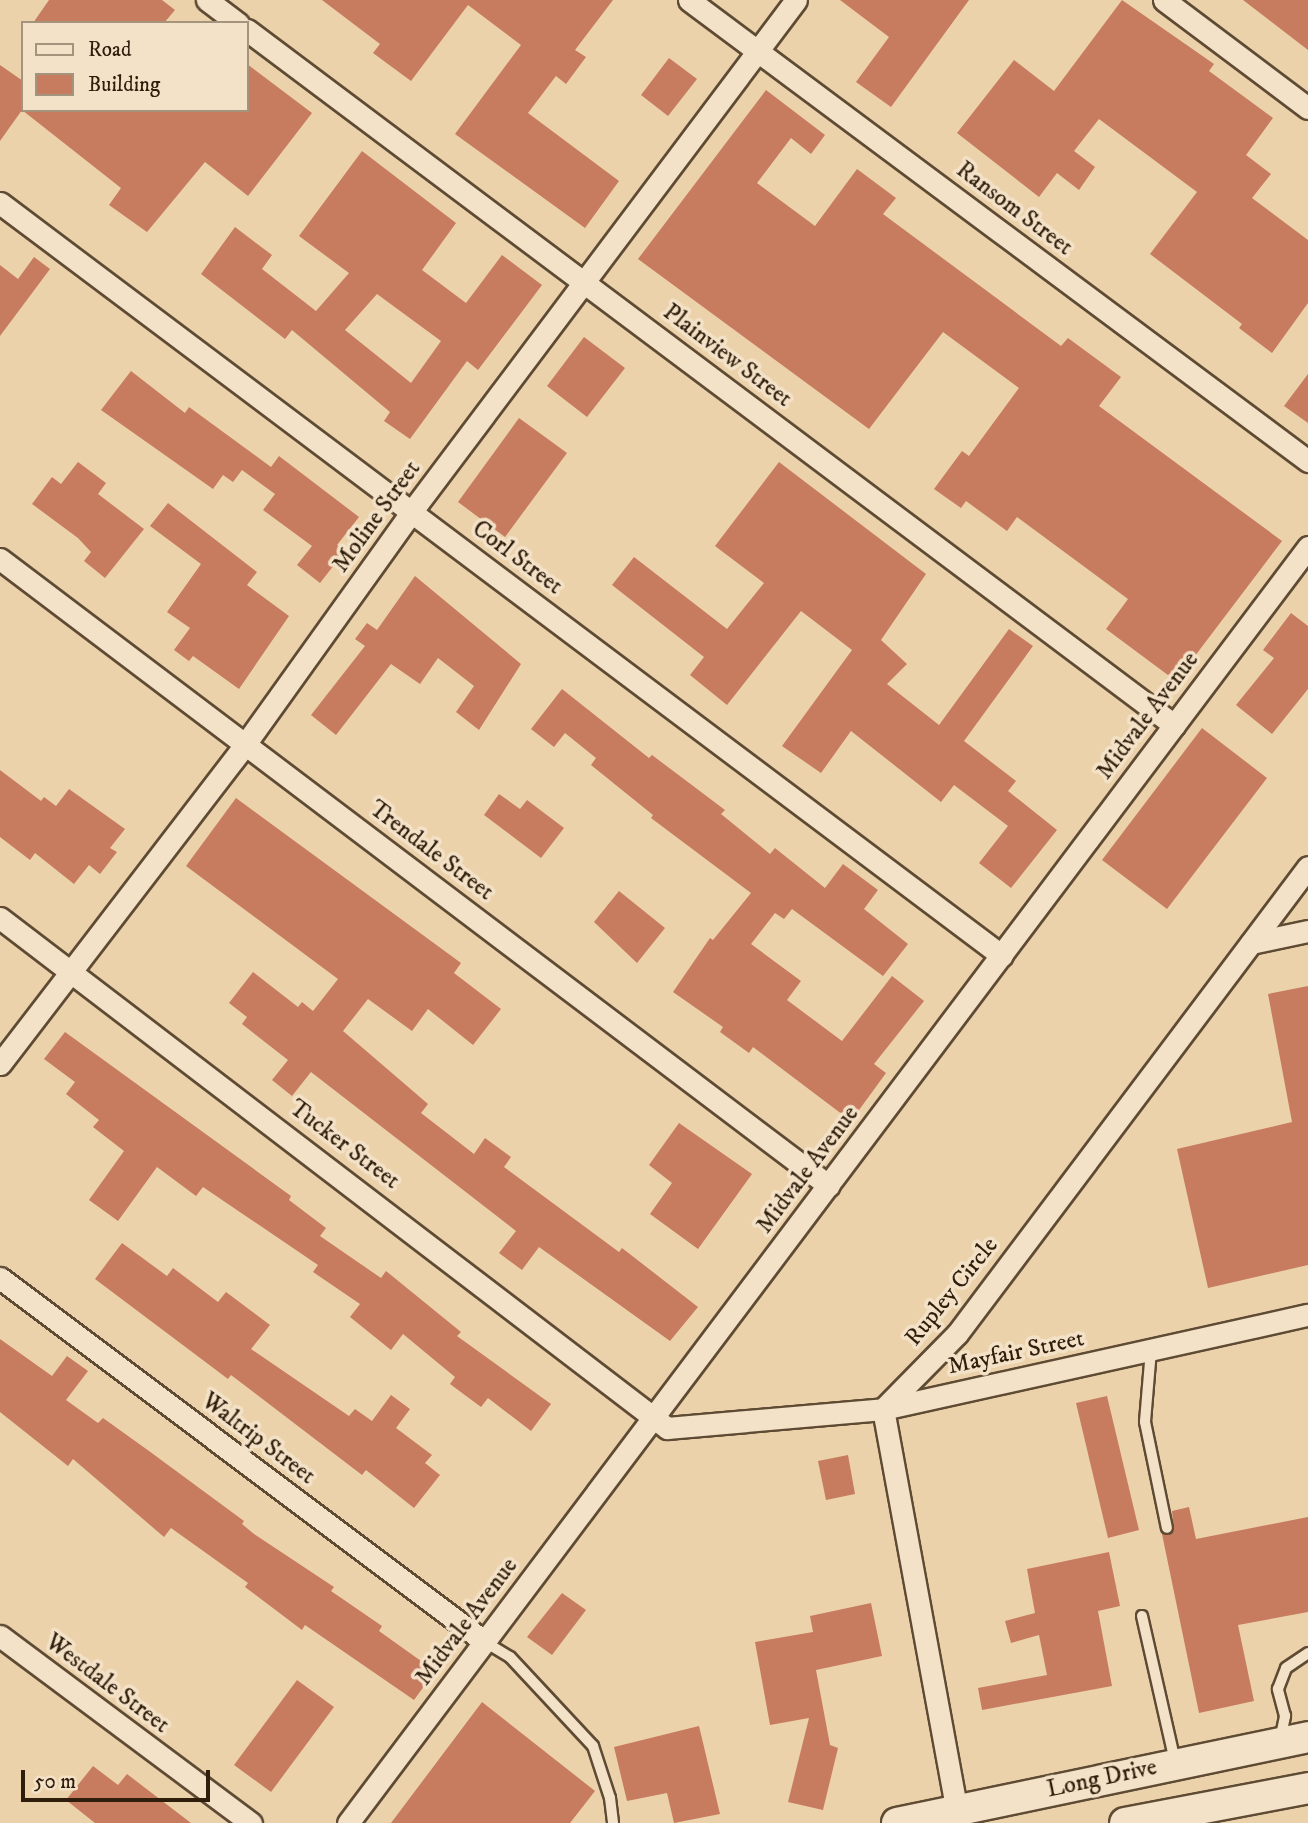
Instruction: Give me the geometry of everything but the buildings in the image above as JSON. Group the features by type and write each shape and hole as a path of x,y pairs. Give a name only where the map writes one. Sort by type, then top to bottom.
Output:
{"main road":[{"name":"Long Drive","path":"897,1823 958,1816 1176,1764 1294,1740"},
{"path":"1276,1794 1294,1740"},
{"name":"Long Drive","path":"1125,1823 1184,1817 1308,1788"}],"street":[{"path":"207,0 234,21"},
{"name":"Ransom Street","path":"689,0 1308,461"},
{"name":"Moline Street","path":"0,1064 246,743 412,511 796,0"},
{"path":"1164,0 1308,108"},
{"name":"Plainview Street","path":"248,31 1174,725"},
{"name":"Corl Street","path":"0,203 1002,956"},
{"name":"Midvale Avenue","path":"348,1823 1308,547"},
{"name":"Trendale Street","path":"0,559 829,1186"},
{"name":"Rupley Circle","path":"883,1409 957,1334 1308,867"},
{"name":"Tucker Street","path":"0,918 629,1396 651,1420"},
{"path":"1251,943 1308,931"},
{"name":"Waltrip Street","path":"0,1278 485,1642"},
{"name":"Mayfair Street","path":"651,1420 667,1428 883,1409 1308,1315"},
{"path":"883,1409 958,1816"},
{"name":"Westdale Street","path":"0,1636 251,1823"}],"lane":[{"path":"1151,1350 1145,1422 1167,1528"},
{"path":"1142,1616 1176,1764"},
{"path":"485,1642 510,1657 593,1746 610,1798 613,1823"},
{"path":"1294,1740 1278,1689 1286,1668 1308,1653"}]}
